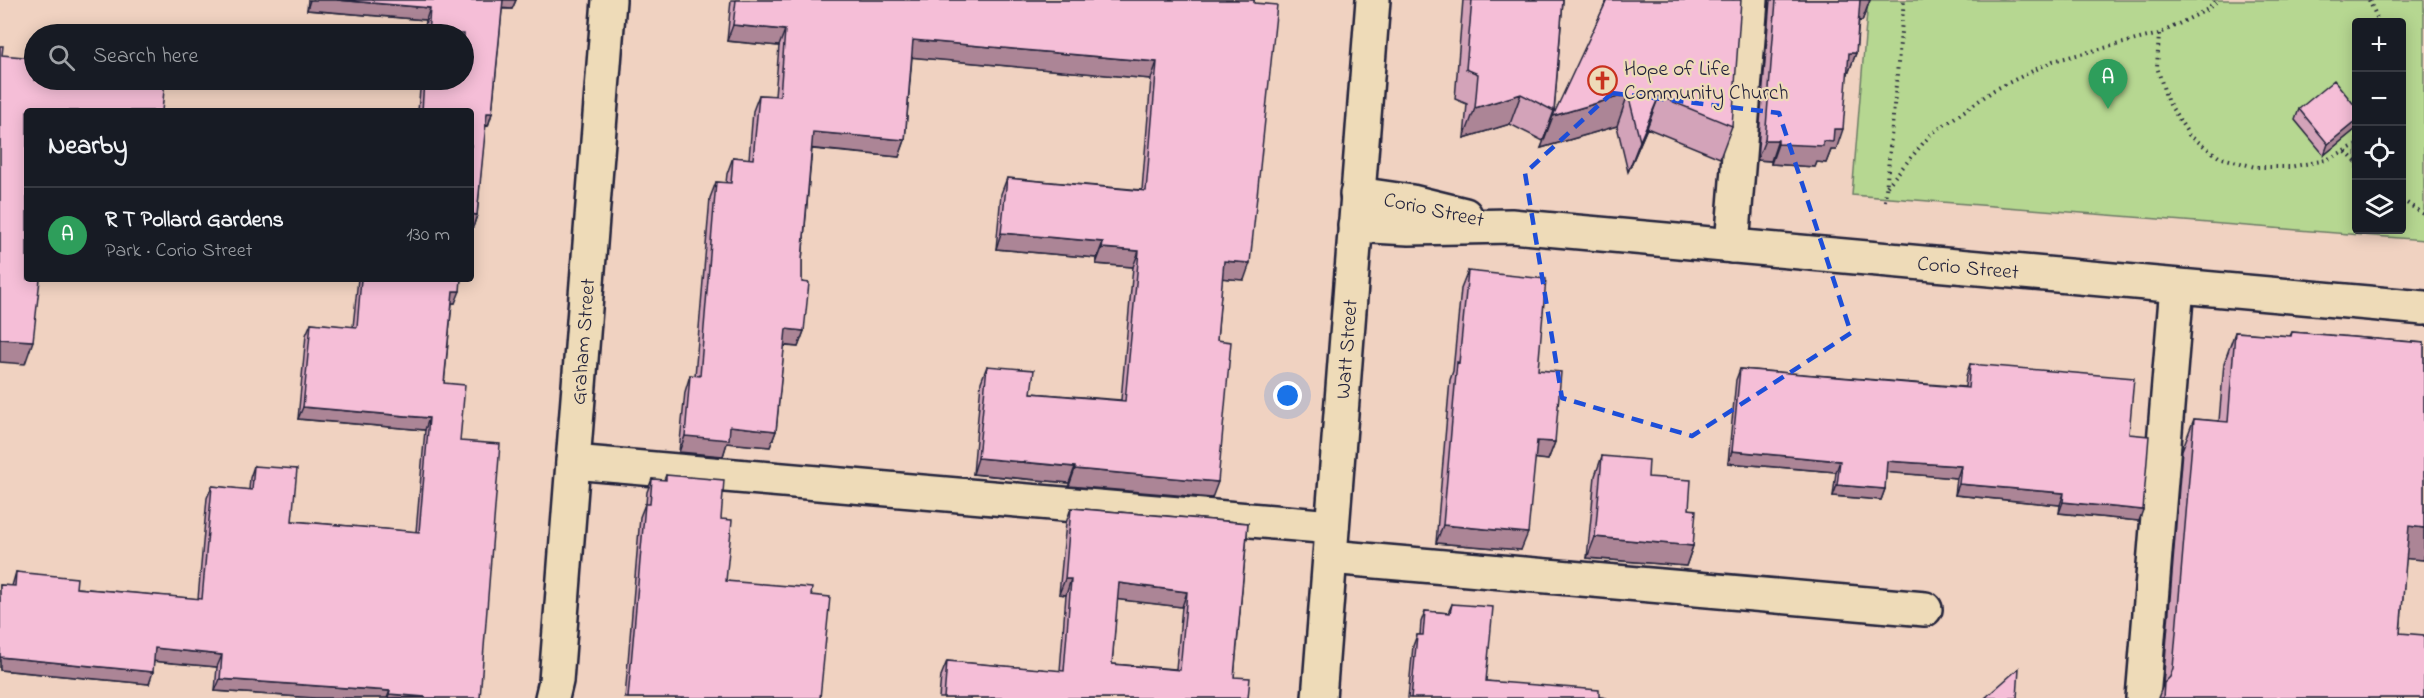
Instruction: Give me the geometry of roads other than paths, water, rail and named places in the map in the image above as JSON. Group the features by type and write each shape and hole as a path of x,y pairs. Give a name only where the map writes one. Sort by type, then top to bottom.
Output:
{"street":[{"name":"Graham Street","path":"556,692 609,0"},
{"name":"Watt Street","path":"1319,698 1373,0"},
{"path":"1732,246 1751,0"},
{"name":"Corio Street","path":"1356,209 1409,228 1511,226 2424,308"},
{"path":"2143,698 2177,286"},
{"path":"573,462 1331,542 1925,609"}],"place":[{"name":"Hope of Life Community Church","path":"1603,80"},
{"name":"R T Pollard Gardens","path":"2108,109"}]}
